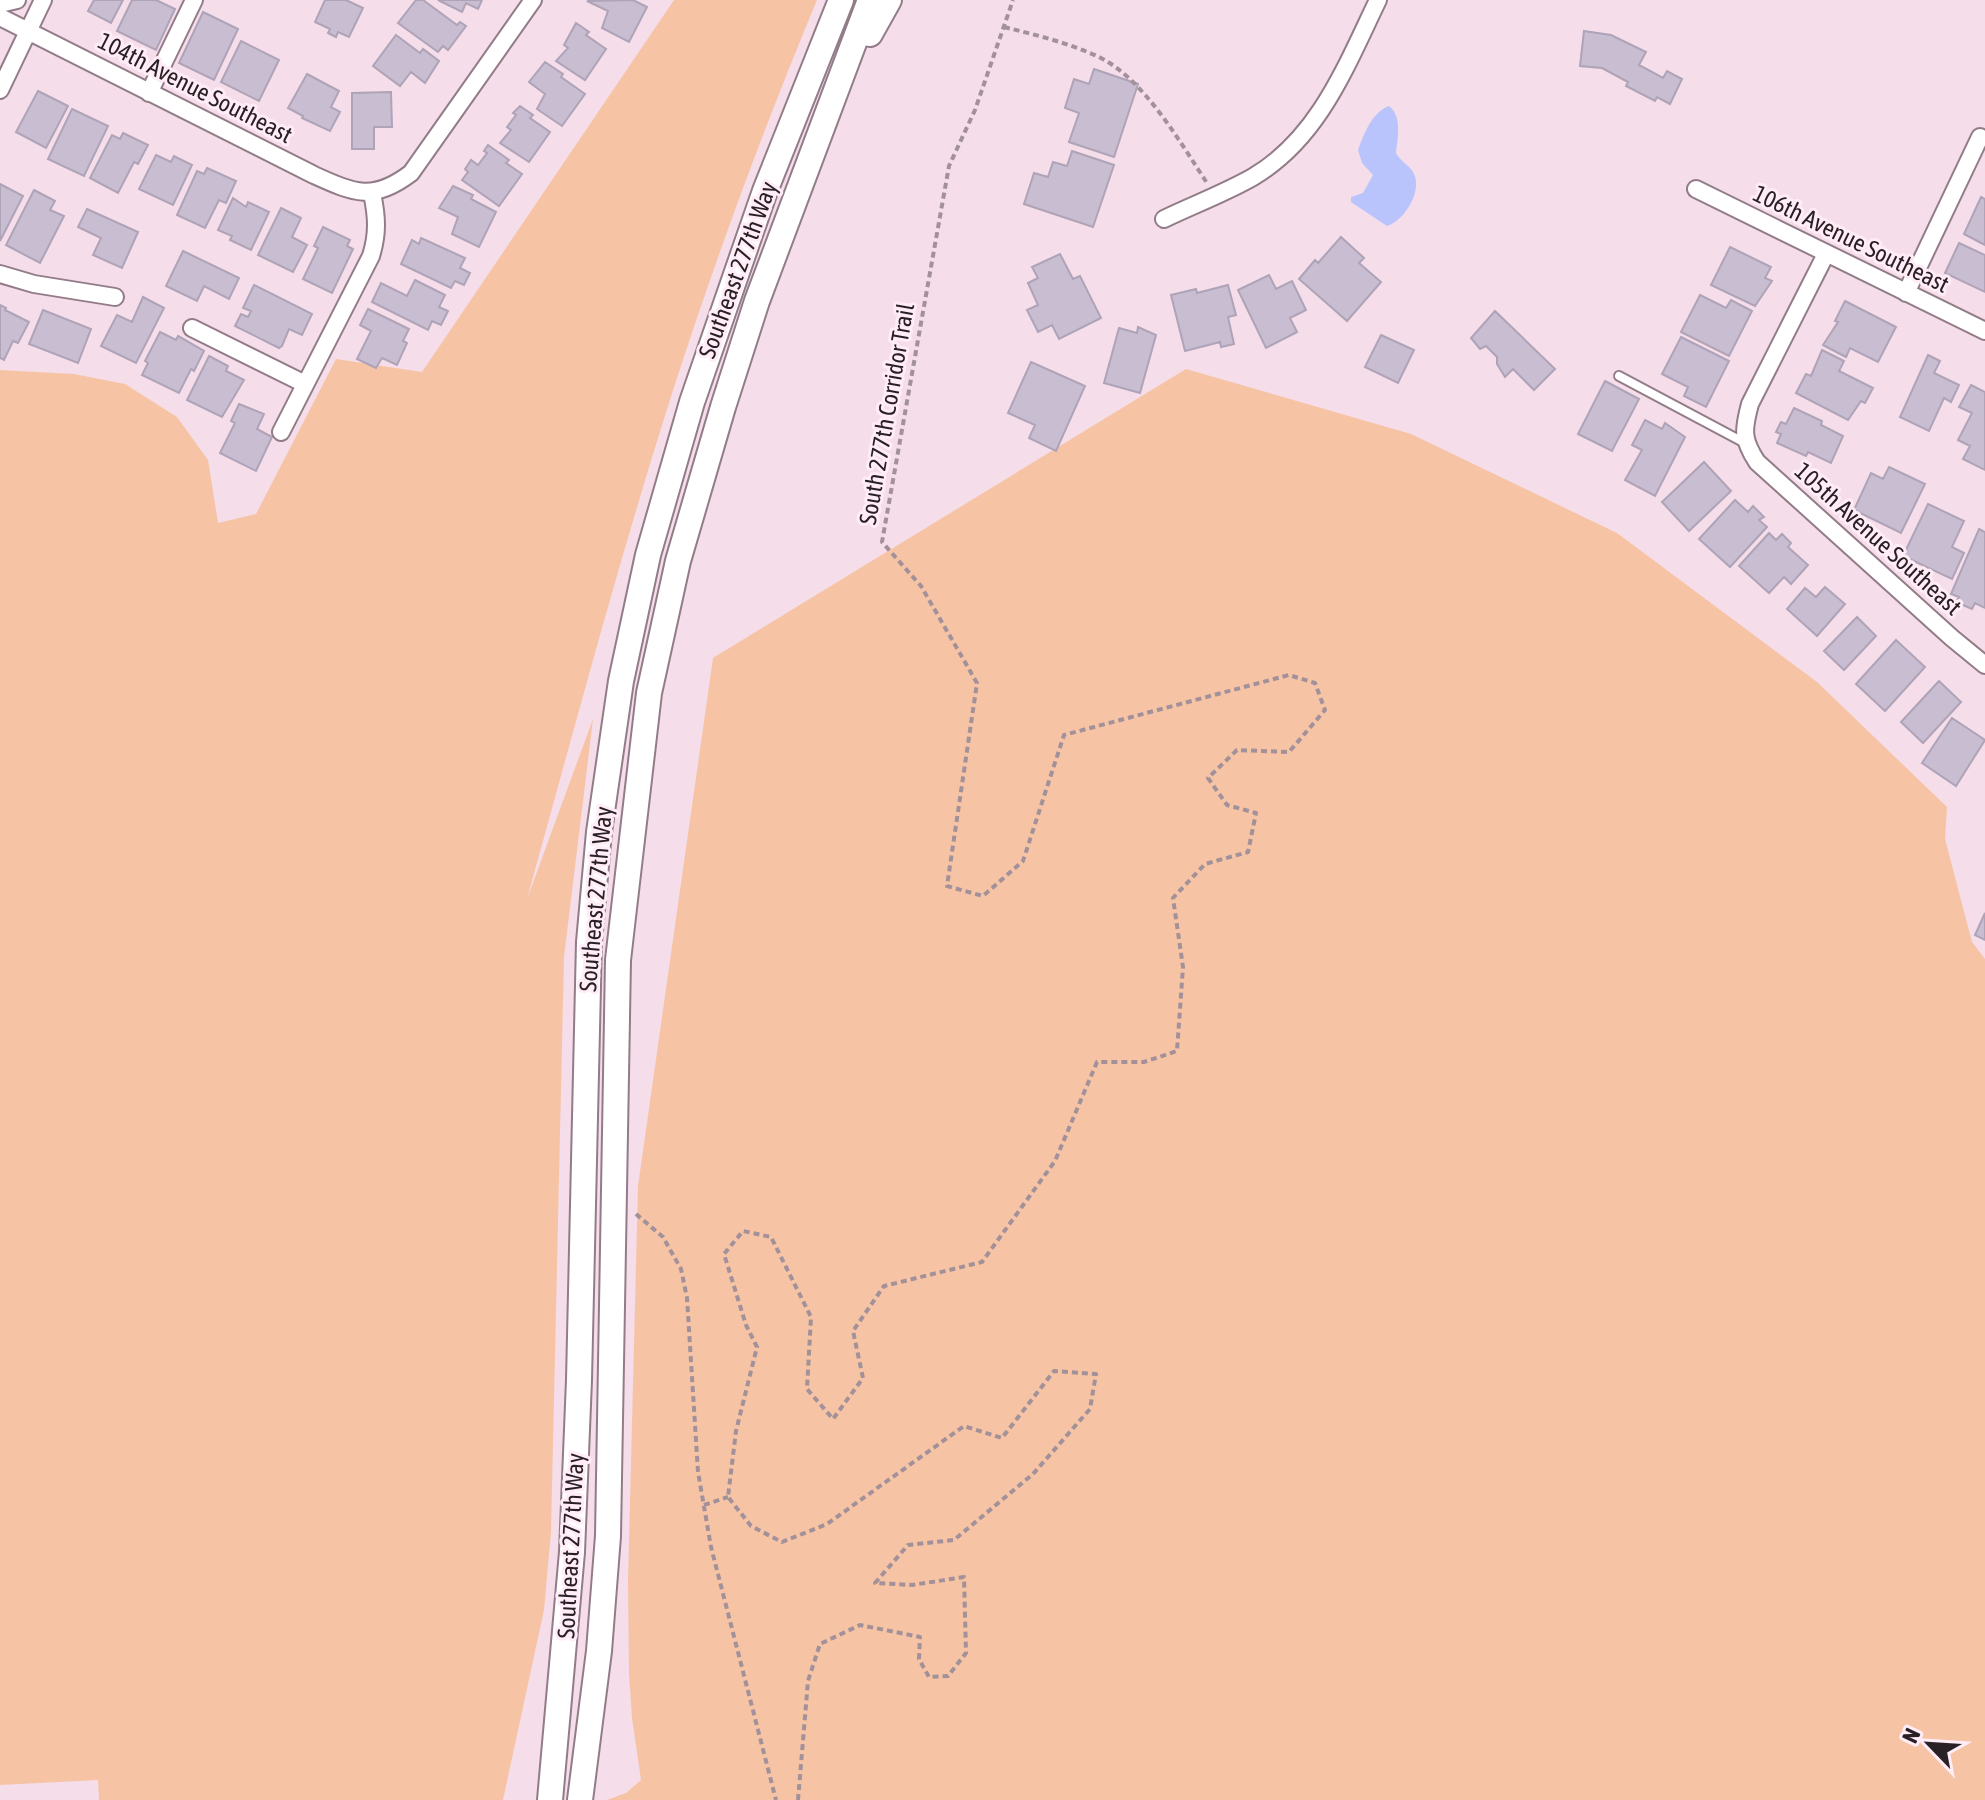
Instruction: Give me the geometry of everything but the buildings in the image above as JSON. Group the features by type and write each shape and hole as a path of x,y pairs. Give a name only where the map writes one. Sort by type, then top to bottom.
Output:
{"main road":[{"name":"Southeast 277th Way","path":"550,1800 572,1552 589,942 599,832 621,681 648,555 692,402 765,191 839,0"},
{"path":"820,133 870,0"},
{"path":"820,133 889,0"},
{"name":"Southeast 277th Way","path":"580,1800 599,1651 608,1536 618,960 649,693 678,561 723,407 757,301 820,133"}],"street":[{"path":"0,4 17,0"},
{"path":"0,90 43,0"},
{"path":"149,93 194,0"},
{"path":"281,432 371,256 377,237 378,218 372,193 396,184 411,173 533,0"},
{"path":"1164,219 1252,177 1286,154 1312,126 1337,86 1378,0"},
{"name":"104th Avenue Southeast","path":"0,17 314,175 342,188 372,193"},
{"path":"1906,293 1980,137"},
{"name":"106th Avenue Southeast","path":"1696,189 1985,331"},
{"path":"1746,443 1744,424 1750,404 1826,254"},
{"path":"0,274 34,284 115,297"},
{"path":"192,328 305,384"},
{"name":"105th Avenue Southeast","path":"1746,443 1757,462 1985,665"}],"lane":[{"path":"1619,376 1746,443"}],"path":[{"name":"South 277th Corridor Trail","path":"728,1497 736,1431 757,1347 746,1325 724,1254 743,1231 771,1237 811,1317 807,1389 833,1419 863,1378 853,1331 884,1286 982,1262 1055,1161 1097,1062 1144,1062 1177,1051 1183,967 1173,898 1205,864 1248,852 1256,813 1227,805 1208,778 1237,750 1289,752 1325,710 1315,683 1289,675 1064,735 1023,861 983,896 947,886 977,683 921,586 882,542 949,166 975,110 1013,0"},
{"path":"1004,27 1054,40 1102,59 1140,89 1168,121 1215,195"},
{"path":"613,1194 663,1237 681,1269 687,1298 698,1472 711,1547 776,1800"},
{"path":"704,1505 728,1497 751,1526 782,1542 827,1524 964,1426 1002,1438 1054,1371 1096,1374 1090,1409 1033,1474 954,1540 908,1545 875,1583 912,1585 964,1577 966,1653 948,1676 929,1677 919,1659 920,1637 860,1625 820,1644 808,1681 798,1800"}],"shaded area":[{"path":"674,0 817,0 743,189 676,381 617,574 527,899 593,719 564,957 551,1532 544,1610 503,1800 99,1800 98,1780 0,1785 0,370 74,374 125,384 177,417 208,460 218,523 256,514 336,359 422,372"},
{"path":"1186,369 1411,434 1617,533 1817,682 1947,807 1945,839 1972,942 1985,959 1985,1800 607,1800 626,1793 641,1780 629,1673 628,1581 638,1186 713,658"}],"water":[{"path":"1389,106 1397,121 1396,153 1413,172 1416,187 1406,211 1387,226 1351,202 1351,197 1363,193 1373,175 1362,163 1358,150 1363,137 1373,118"}]}
